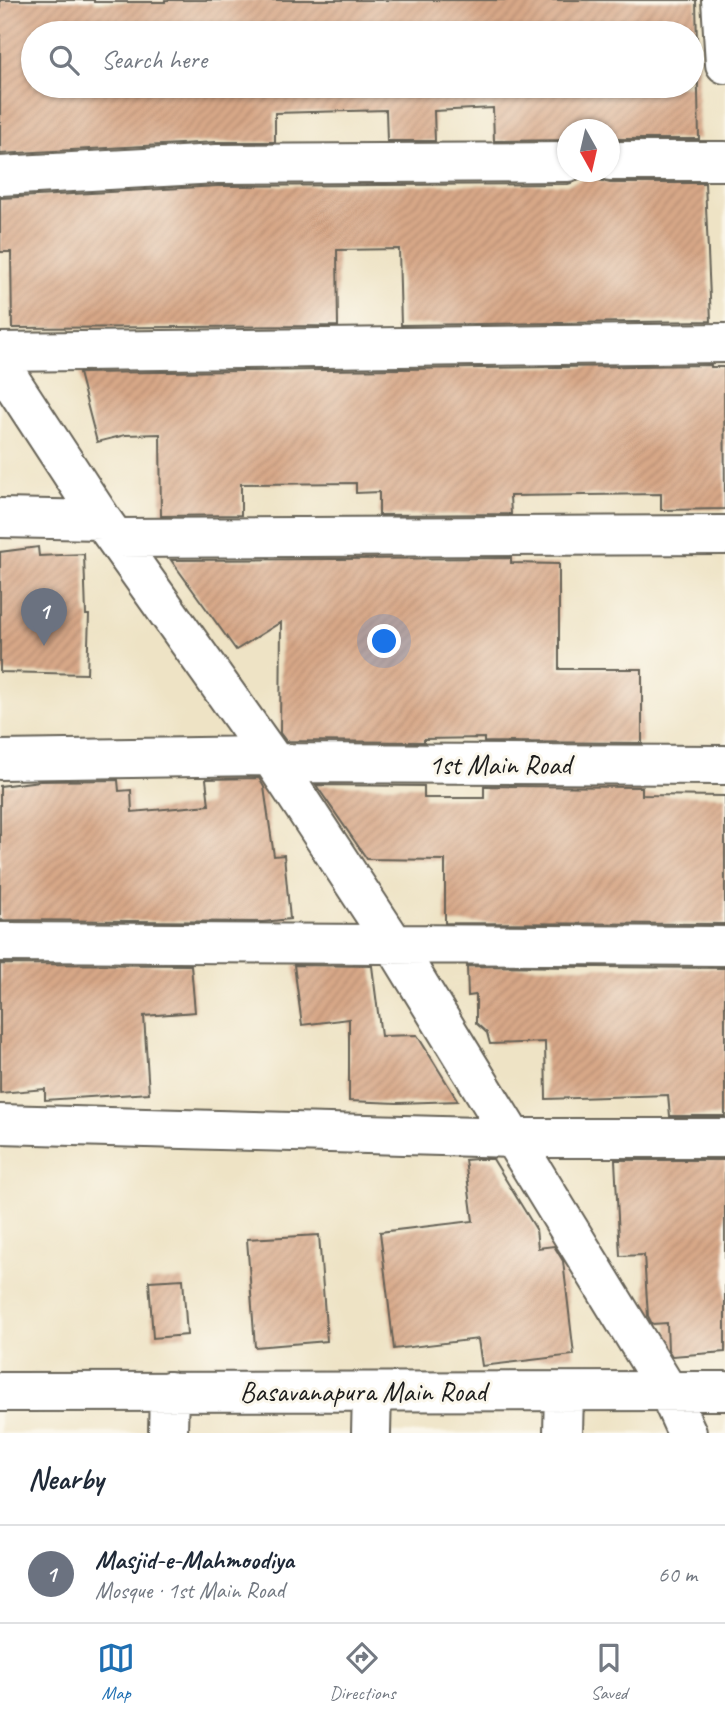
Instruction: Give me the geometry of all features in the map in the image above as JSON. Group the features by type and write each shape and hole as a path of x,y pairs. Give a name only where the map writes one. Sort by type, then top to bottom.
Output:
{"street":[{"path":"721,0 725,64"},
{"path":"620,162 725,161"},
{"path":"0,176 217,164 557,162"},
{"path":"0,352 725,343"},
{"path":"0,364 108,529 272,760 394,944 668,1391 687,1433"},
{"path":"0,518 108,529 725,535"},
{"name":"1st Main Road","path":"0,761 272,760 725,765"},
{"path":"0,942 725,946"},
{"path":"0,1124 515,1138 725,1138"},
{"path":"168,1433 169,1391"},
{"name":"Basavanapura Main Road","path":"0,1392 725,1391"},
{"path":"371,1433 372,1392"},
{"path":"563,1433 564,1392"}],"building":[{"path":"0,0 696,0 696,21 21,21 21,98 698,98 699,139 620,139 620,119 557,119 557,140 494,141 493,108 434,111 435,141 387,141 386,110 275,113 275,142 216,142 0,154"},
{"path":"705,183 711,321 401,325 399,249 337,250 338,326 12,328 11,252 0,252 0,198 218,186"},
{"path":"711,365 724,367 725,509 661,510 661,494 510,496 511,514 379,515 379,492 356,493 356,483 241,484 241,515 161,516 160,434 125,435 97,442 79,373"},
{"path":"38,547 39,556 84,554 86,615 89,615 87,674 0,672 0,552"},
{"path":"511,558 511,563 559,564 559,669 642,669 642,743 484,742 484,738 424,739 424,742 286,741 280,733 281,622 236,650 171,560"},
{"path":"259,778 264,787 274,856 284,855 290,919 263,922 0,920 0,786 40,781 118,780 119,791 131,790 132,812 209,805 206,779"},
{"path":"316,785 424,786 424,798 484,798 484,786 642,787 642,795 725,796 725,924 445,923 445,860 367,859"},
{"path":"0,964 191,965 195,1012 144,1016 149,1093 45,1100 45,1089 0,1093"},
{"path":"294,965 372,966 381,1036 417,1035 458,1101 349,1101 349,1019 302,1025"},
{"path":"467,966 725,968 725,1116 670,1116 668,1095 546,1099 545,1042 490,1044 487,1033 476,1023 476,995 468,996"},
{"path":"493,1159 536,1229 538,1248 554,1246 563,1261 574,1355 482,1366 478,1339 394,1349 380,1232 473,1221 465,1160"},
{"path":"615,1160 725,1160 725,1352 672,1356 668,1350 667,1323 652,1324 648,1316 644,1255 620,1256"},
{"path":"319,1235 327,1341 255,1347 247,1239"},
{"path":"183,1279 187,1335 153,1338 149,1281"}],"place":[{"name":"Masjid-e-Mahmoodiya","path":"44,646"}]}
